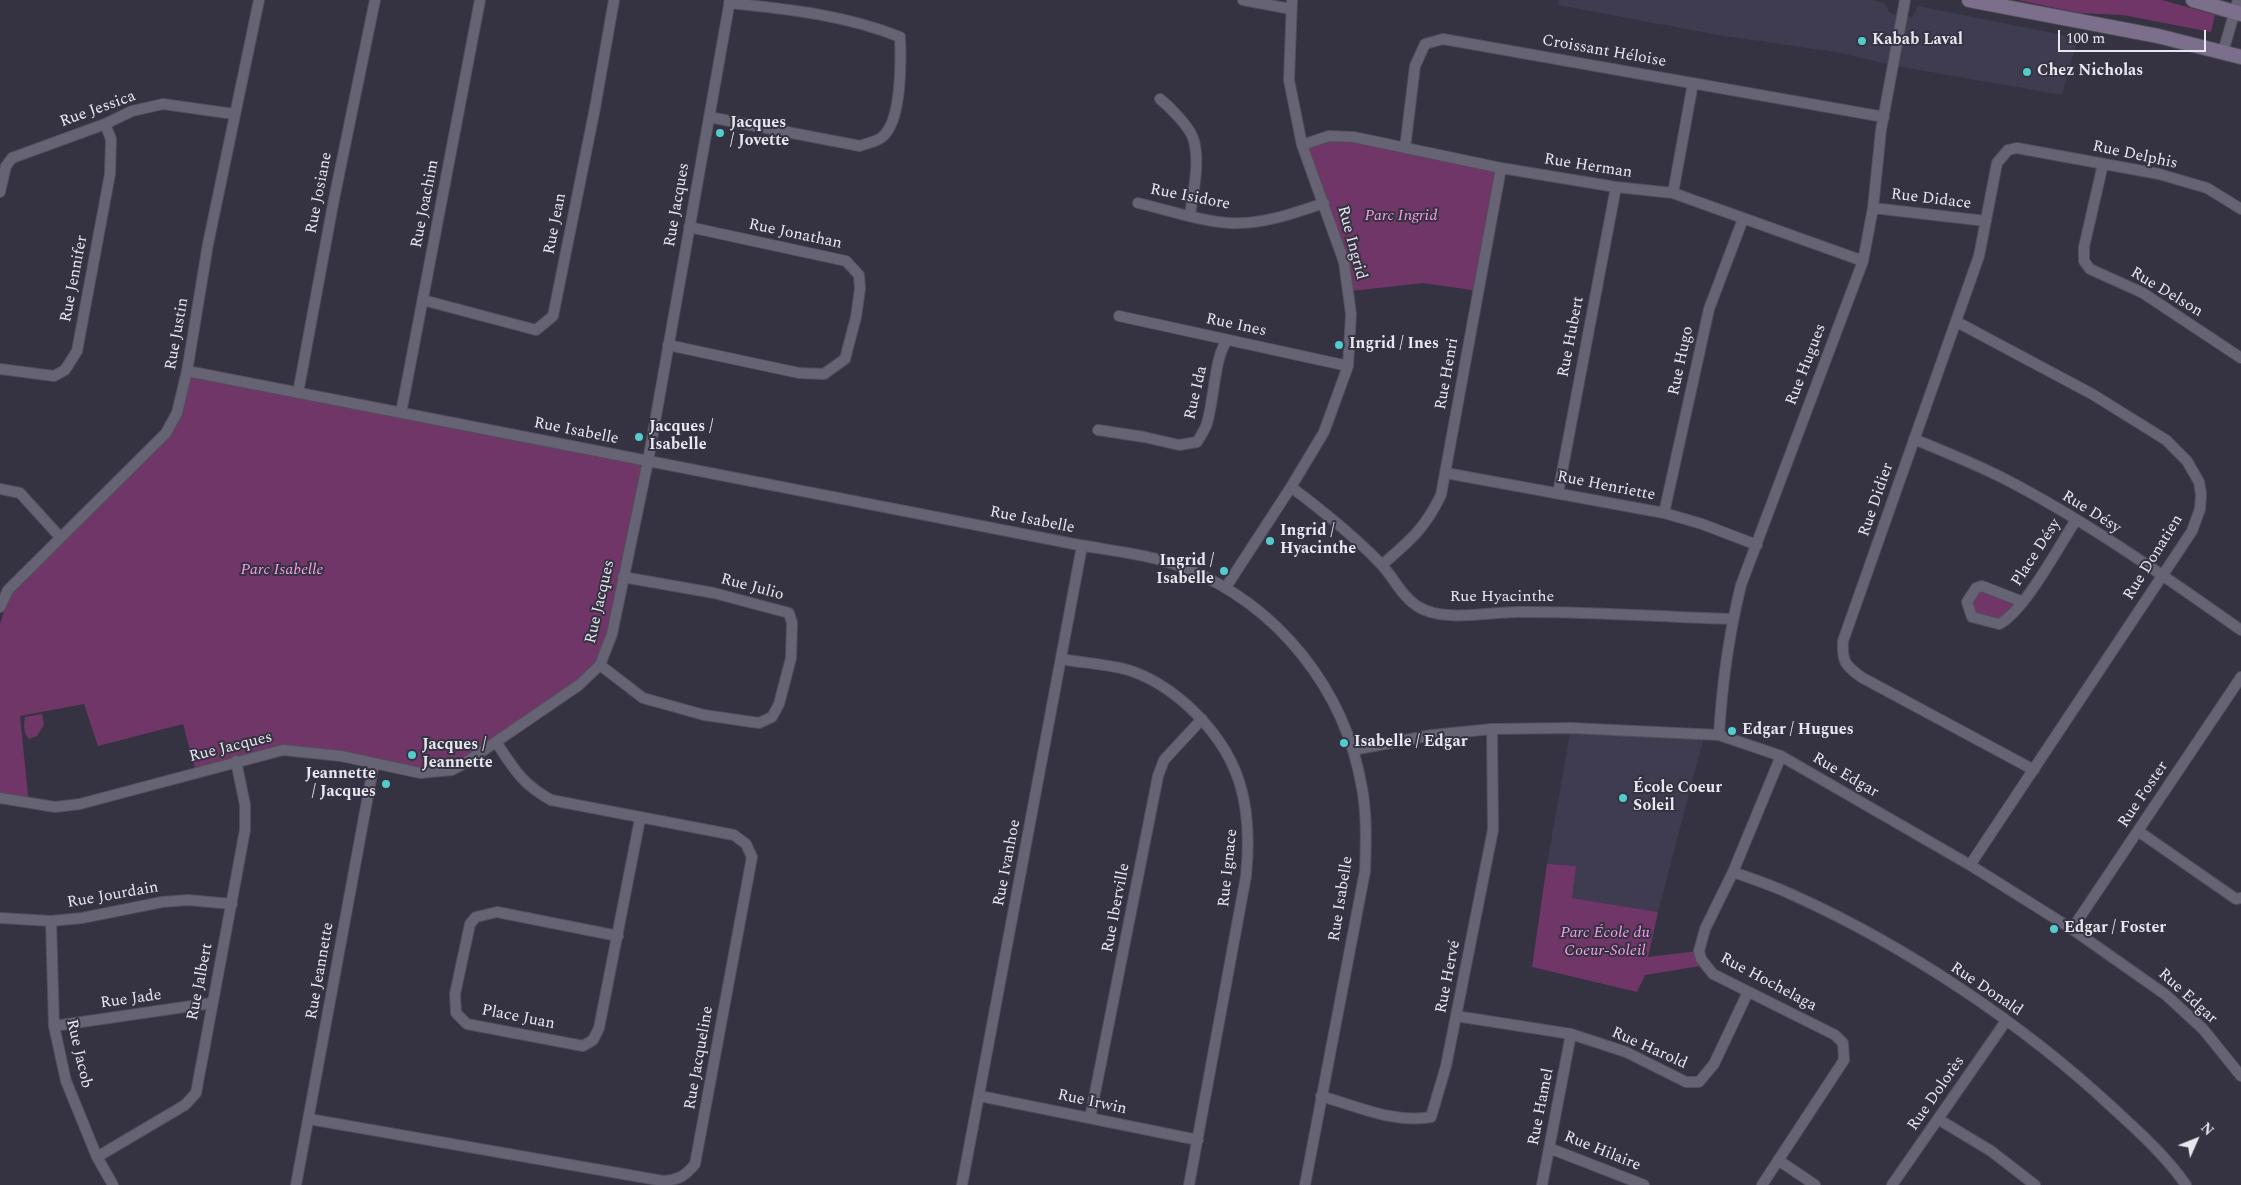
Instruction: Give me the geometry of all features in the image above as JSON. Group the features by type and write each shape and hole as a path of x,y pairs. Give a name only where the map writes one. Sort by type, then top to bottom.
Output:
{"main road":[{"path":"1969,0 2139,32 2241,57"},
{"path":"2193,0 2238,9"}],"street":[{"name":"Rue Justin","path":"0,607 8,590 166,433 177,413 187,371 208,244 259,0"},
{"name":"Rue Josiane","path":"298,393 334,199 375,0"},
{"name":"Rue Joachim","path":"401,413 480,0"},
{"name":"Rue Jean","path":"423,300 536,330 553,316 595,108 614,0"},
{"path":"1243,0 1291,4"},
{"name":"Rue Hugues","path":"1718,735 1733,619 1741,584 1863,261 1873,208 1884,116 1905,0"},
{"path":"709,117 860,146 882,137 890,126 897,101 901,73 900,37 861,23 788,9 729,2"},
{"name":"Rue Jacques","path":"0,798 55,807 80,804 283,750 341,756 420,773 438,773 452,770 579,685 600,665 612,634 648,461 729,2"},
{"name":"Rue Ingrid","path":"1226,587 1324,432 1348,366 1351,314 1344,262 1302,144 1289,80 1291,4"},
{"path":"2223,52 2238,9"},
{"name":"Croissant Héloise","path":"1405,148 1415,66 1425,44 1443,39 1884,116"},
{"path":"1673,193 1693,83"},
{"path":"1160,99 1172,109 1194,139 1196,159 1190,215"},
{"name":"Rue Jessica","path":"0,192 6,166 12,158 105,124 132,111 163,104 234,114"},
{"name":"Rue Jennifer","path":"0,369 54,376 65,370 77,351 110,174 111,138 105,124"},
{"name":"Rue Herman","path":"1302,144 1329,136 1354,137 1501,168 1616,187 1673,193 1863,261"},
{"name":"Rue Delphis","path":"2017,148 2159,174 2207,188 2241,209"},
{"name":"Rue Didier","path":"2017,148 2008,150 1996,163 1979,256 1843,641 1843,656 1846,666 1861,677 2034,770"},
{"name":"Rue Delson","path":"2103,164 2084,247 2084,261 2090,270 2143,293 2241,358"},
{"name":"Rue Henri","path":"1382,565 1420,531 1441,495 1501,168"},
{"name":"Rue Hubert","path":"1558,493 1616,187"},
{"name":"Rue Isidore","path":"1138,203 1230,223 1300,212 1324,204"},
{"name":"Rue Didace","path":"1873,208 1986,221"},
{"name":"Rue Hugo","path":"1664,513 1709,309 1743,219"},
{"name":"Rue Jonathan","path":"668,345 799,373 824,374 844,359 856,317 860,289 859,275 846,261 689,227"},
{"name":"Rue Ines","path":"1119,316 1348,366"},
{"name":"Rue Donatien","path":"1957,322 2092,394 2166,440 2187,461 2199,482 2202,494 2200,510 2192,531 1970,865"},
{"name":"Rue Ida","path":"1098,430 1179,445 1196,442 1206,425 1220,358 1224,344 1228,340"},
{"name":"Rue Isabelle","path":"187,371 1082,546 1138,554 1184,568 1226,587 1274,623 1307,660 1326,686 1340,715 1353,750 1362,788 1366,827 1365,871 1305,1185"},
{"name":"Rue Désy","path":"1914,438 2001,477 2076,520 2162,575 2241,630"},
{"name":"Rue Henriette","path":"1446,472 1664,513 1702,524 1757,545"},
{"name":"Rue Hyacinthe","path":"1291,487 1336,520 1382,565 1406,597 1417,606 1431,612 1460,615 1518,612 1733,619"},
{"path":"0,489 20,493 60,537"},
{"name":"Place Désy","path":"2023,602 1982,586 1976,588 1967,602 1972,617 2000,624 2009,619 2023,602 2076,520"},
{"name":"Rue Ivanhoe","path":"962,1185 1082,546"},
{"name":"Rue Julio","path":"600,665 643,698 704,715 758,723 772,716 779,704 791,658 792,623 789,614 714,593 623,577"},
{"name":"Rue Ignace","path":"1061,659 1128,670 1166,686 1202,719 1219,739 1235,767 1248,818 1249,845 1246,876 1198,1140 1188,1185"},
{"name":"Rue Foster","path":"2072,929 2241,677"},
{"name":"Rue Iberville","path":"1090,1118 1158,776 1164,760 1202,719"},
{"name":"Rue Edgar","path":"1353,750 1432,735 1492,729 1571,728 1718,735 1781,756 1970,865 2072,929 2166,995 2203,1030 2241,1076"},
{"name":"Rue Hervé","path":"1321,1096 1390,1116 1414,1120 1431,1117 1446,1066 1493,830 1492,729"},
{"name":"Rue Jacqueline","path":"308,1119 664,1181 677,1180 686,1175 695,1164 752,857 746,844 734,835 640,819 551,800 533,790 522,780 496,742"},
{"name":"Rue Hochelaga","path":"1762,1185 1838,1072 1844,1060 1842,1043 1836,1036 1713,974 1701,959 1699,950 1705,929 1733,872 1781,756"},
{"name":"Rue Jalbert","path":"97,1157 185,1105 196,1093 244,830 245,805 236,761"},
{"name":"Rue Jeannette","path":"296,1185 374,763"},
{"name":"Place Juan","path":"618,936 497,912 476,917 470,924 455,994 456,1013 466,1024 583,1046 593,1040 599,1028 618,936 640,819"},
{"path":"2138,831 2236,899 2241,898"},
{"name":"Rue Donald","path":"1733,872 1792,894 1861,928 1945,979 2006,1021 2075,1072 2156,1148 2186,1185"},
{"name":"Rue Jourdain","path":"0,918 51,921 82,918 162,902 188,900 232,904"},
{"name":"Rue Jacob","path":"51,921 54,1026 66,1081 97,1157 113,1185"},
{"name":"Rue Harold","path":"1456,1016 1571,1034 1626,1052 1686,1082 1699,1082 1714,1064 1748,992"},
{"name":"Rue Jade","path":"54,1026 212,1003"},
{"name":"Rue Dolorès","path":"1892,1185 2006,1021"},
{"name":"Rue Hamel","path":"1542,1185 1571,1034"},
{"name":"Rue Irwin","path":"980,1096 1198,1140"},
{"path":"1938,1119 1991,1151 2035,1185"},
{"name":"Rue Hilaire","path":"1549,1148 1644,1185"},
{"path":"1778,1160 1815,1185"}],"shaded area":[{"path":"1559,0 1873,0 1884,3 1890,13 1912,18 1918,6 2078,38 2062,95 1896,66 1836,52 1718,35 1558,5"},
{"name":"École Coeur Soleil","path":"1571,728 1705,733 1658,912 1572,898 1547,864"}],"green space":[{"path":"2018,0 2162,0 2215,15 2211,32 2123,15 2080,13"},
{"name":"Parc Ingrid","path":"1329,136 1494,166 1500,186 1479,291 1423,283 1351,291 1302,145"},
{"name":"Parc Isabelle","path":"187,371 648,461 600,665 496,742 438,773 283,750 196,772 183,724 98,746 84,704 20,716 29,805 0,799 0,624 8,598 48,549 166,433"},
{"path":"1976,588 2023,602 2009,619 1972,617 1967,602"},
{"path":"42,714 44,725 37,736 29,739 24,726 25,717"},
{"name":"Parc École du Coeur-Soleil","path":"1547,864 1576,866 1572,898 1658,912 1648,957 1699,951 1706,965 1645,975 1637,992 1532,967"}],"place":[{"name":"Kabab Laval","path":"1862,41"},
{"name":"Chez Nicholas","path":"2027,72"},
{"name":"Jacques / Jovette","path":"720,133"},
{"name":"Ingrid / Ines","path":"1339,345"},
{"name":"Jacques / Isabelle","path":"639,437"},
{"name":"Ingrid / Hyacinthe","path":"1270,541"},
{"name":"Ingrid / Isabelle","path":"1224,571"},
{"name":"Edgar / Hugues","path":"1732,731"},
{"name":"Isabelle / Edgar","path":"1344,743"},
{"name":"Jacques / Jeannette","path":"412,755"},
{"name":"Jeannette / Jacques","path":"386,784"},
{"name":"École Coeur Soleil","path":"1623,798"},
{"name":"Edgar / Foster","path":"2054,929"}]}
